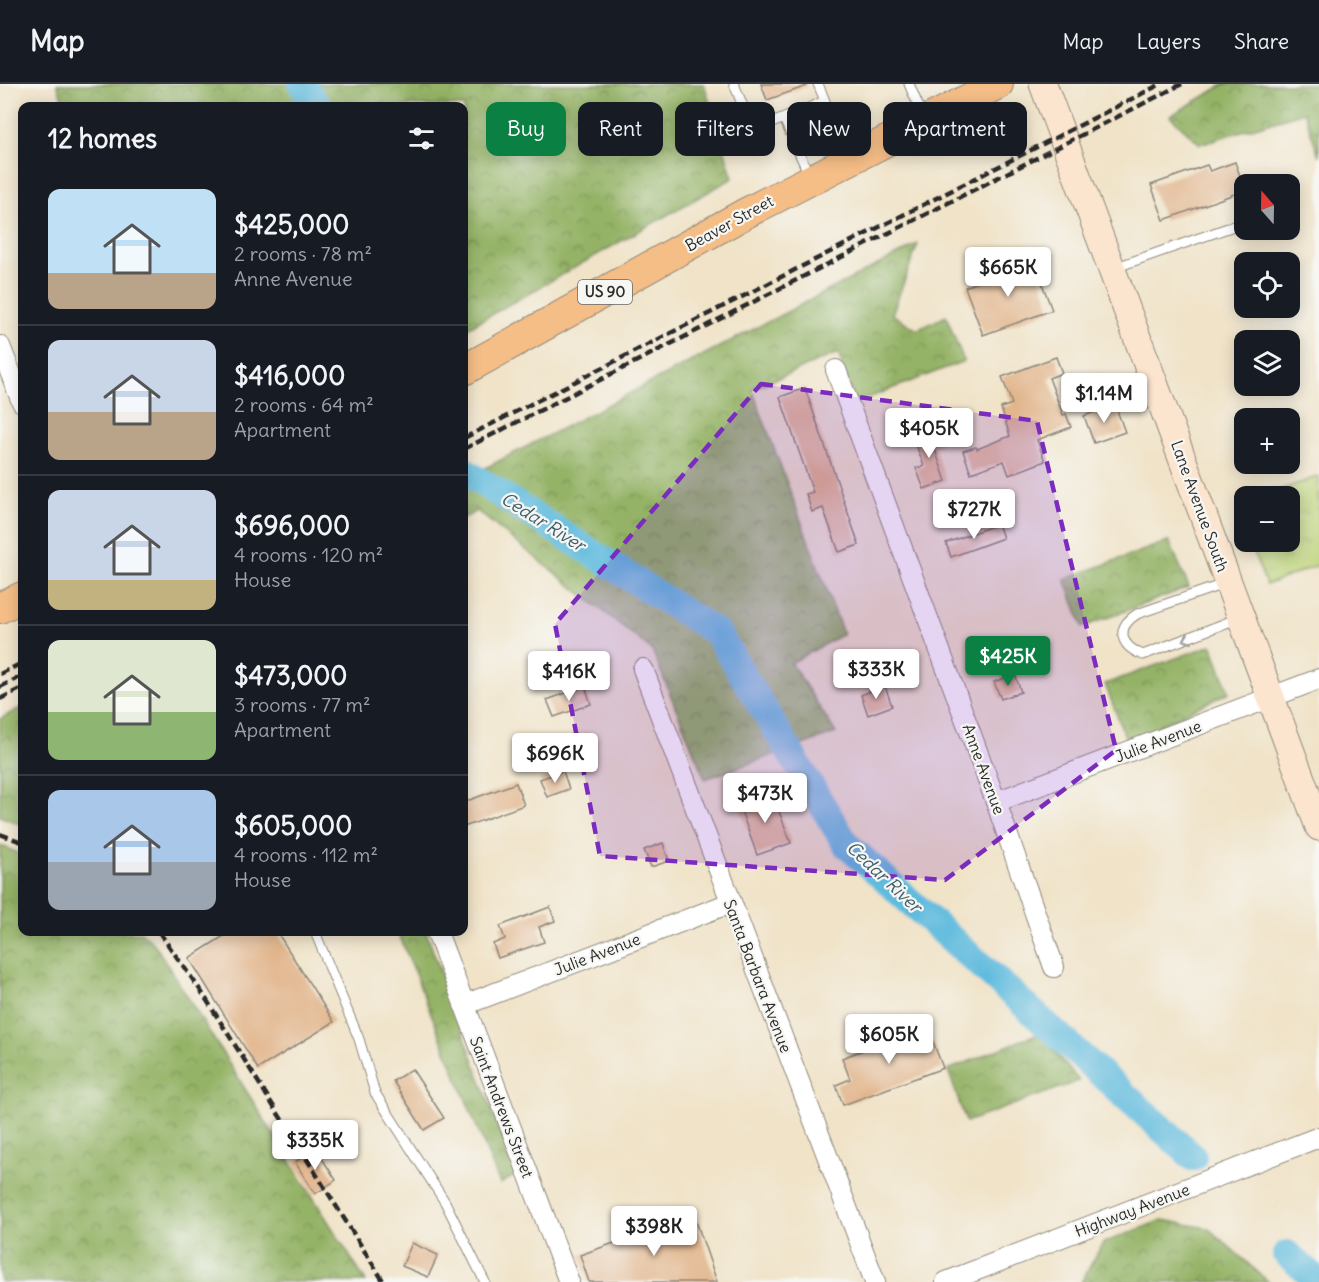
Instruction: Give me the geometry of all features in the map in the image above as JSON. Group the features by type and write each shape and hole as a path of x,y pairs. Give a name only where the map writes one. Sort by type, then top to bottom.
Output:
{"main road":[{"name":"Beaver Street","path":"962,102 998,84"},
{"name":"Lane Avenue South","path":"1043,84 1319,827"},
{"name":"Beaver Street","path":"468,368 746,213 883,142"},
{"path":"0,608 18,599"}],"street":[{"path":"0,346 18,392"},
{"name":"Anne Avenue","path":"836,370 996,802 1054,967"},
{"name":"Santa Barbara Avenue","path":"643,669 875,1282"},
{"name":"Julie Avenue","path":"996,802 1319,679"},
{"name":"Julie Avenue","path":"464,1005 730,903"},
{"name":"Saint Andrews Street","path":"438,936 569,1282"},
{"name":"Highway Avenue","path":"946,1282 990,1274 1319,1137"}],"lane":[{"path":"737,85 753,131 825,101 818,84"},
{"path":"909,84 917,102"},
{"path":"784,119 811,179"},
{"path":"1112,269 1234,226"},
{"path":"1228,583 1137,614 1126,621 1122,632 1125,643 1132,651 1143,655 1241,618"},
{"path":"317,936 359,1039 375,1093 445,1202 485,1282"}],"highlighted area":[{"path":"761,384 1037,421 1116,750 945,880 600,856 555,624"}],"green space":[{"path":"57,84 704,84 710,102 675,102 675,156 726,156 733,178 468,328 468,102 64,102"},
{"path":"1225,84 1319,84 1319,156 1304,112 1200,144 1170,116"},
{"path":"918,244 892,314 917,330 946,316 964,361 855,403 838,353 752,389 843,634 791,663 836,733 705,779 652,650 477,511 468,516 468,477"},
{"path":"1319,476 1319,565 1266,585 1254,552 1300,552 1300,486 1290,486"},
{"path":"1169,541 1189,587 1083,627 1065,579"},
{"path":"1212,645 1229,692 1127,742 1105,684"},
{"path":"18,709 18,823 0,816 0,719"},
{"path":"0,845 18,853 18,936 145,936 155,945 366,1282 0,1282"},
{"path":"400,936 427,936 516,1175 500,1184"},
{"path":"1039,1033 1079,1081 966,1122 948,1070"},
{"path":"1162,1220 1208,1228 1269,1282 1081,1282 1103,1243"}],"building":[{"path":"761,84 806,84 807,86 767,100"},
{"path":"1235,162 1239,174 1234,174 1234,194 1164,220 1151,185 1207,165 1210,171"},
{"path":"1034,262 1052,310 983,335 965,287"},
{"path":"1056,357 1062,373 1049,378 1063,415 1066,414 1071,427 1037,440 1045,461 1009,475 1004,461 971,473 963,451 976,447 977,449 1010,436 1001,408 1012,404 1002,377"},
{"path":"805,388 859,545 839,552 823,508 812,512 806,494 813,492 780,397"},
{"path":"1115,405 1125,432 1094,443 1084,416"},
{"path":"935,429 941,445 934,447 946,481 924,489 916,468 924,466 913,437"},
{"path":"998,524 1003,538 951,557 946,543"},
{"path":"1015,674 1021,692 1001,699 994,682"},
{"path":"585,686 591,704 554,717 547,700"},
{"path":"885,686 892,706 868,715 861,695"},
{"path":"563,771 569,789 547,797 540,779"},
{"path":"516,783 524,805 468,826 468,801"},
{"path":"772,793 791,843 757,855 739,805"},
{"path":"663,843 669,861 651,867 644,850"},
{"path":"550,907 555,921 539,927 544,942 498,958 493,944 505,939 500,926"},
{"path":"224,936 280,936 334,1022 258,1069 189,958"},
{"path":"927,1026 943,1068 843,1105 836,1085 850,1079 842,1058"},
{"path":"412,1069 444,1118 424,1130 393,1081"},
{"path":"316,1149 336,1180 315,1194 295,1162"},
{"path":"694,1215 717,1282 589,1282 580,1255"},
{"path":"412,1243 438,1255 428,1277 402,1266"}],"waterway":[{"name":"Cedar River","path":"302,84 314,102"},
{"name":"Cedar River","path":"468,474 717,633 846,844 1193,1157"},
{"name":"Cedar River","path":"1287,1254 1319,1282"}],"railway":[{"path":"468,436 1161,84"},
{"path":"468,447 1182,84"},
{"path":"0,674 18,665"},
{"path":"0,687 18,678"},
{"path":"0,699 18,690"},
{"path":"0,834 18,841"},
{"path":"162,936 201,991 384,1282"}]}
